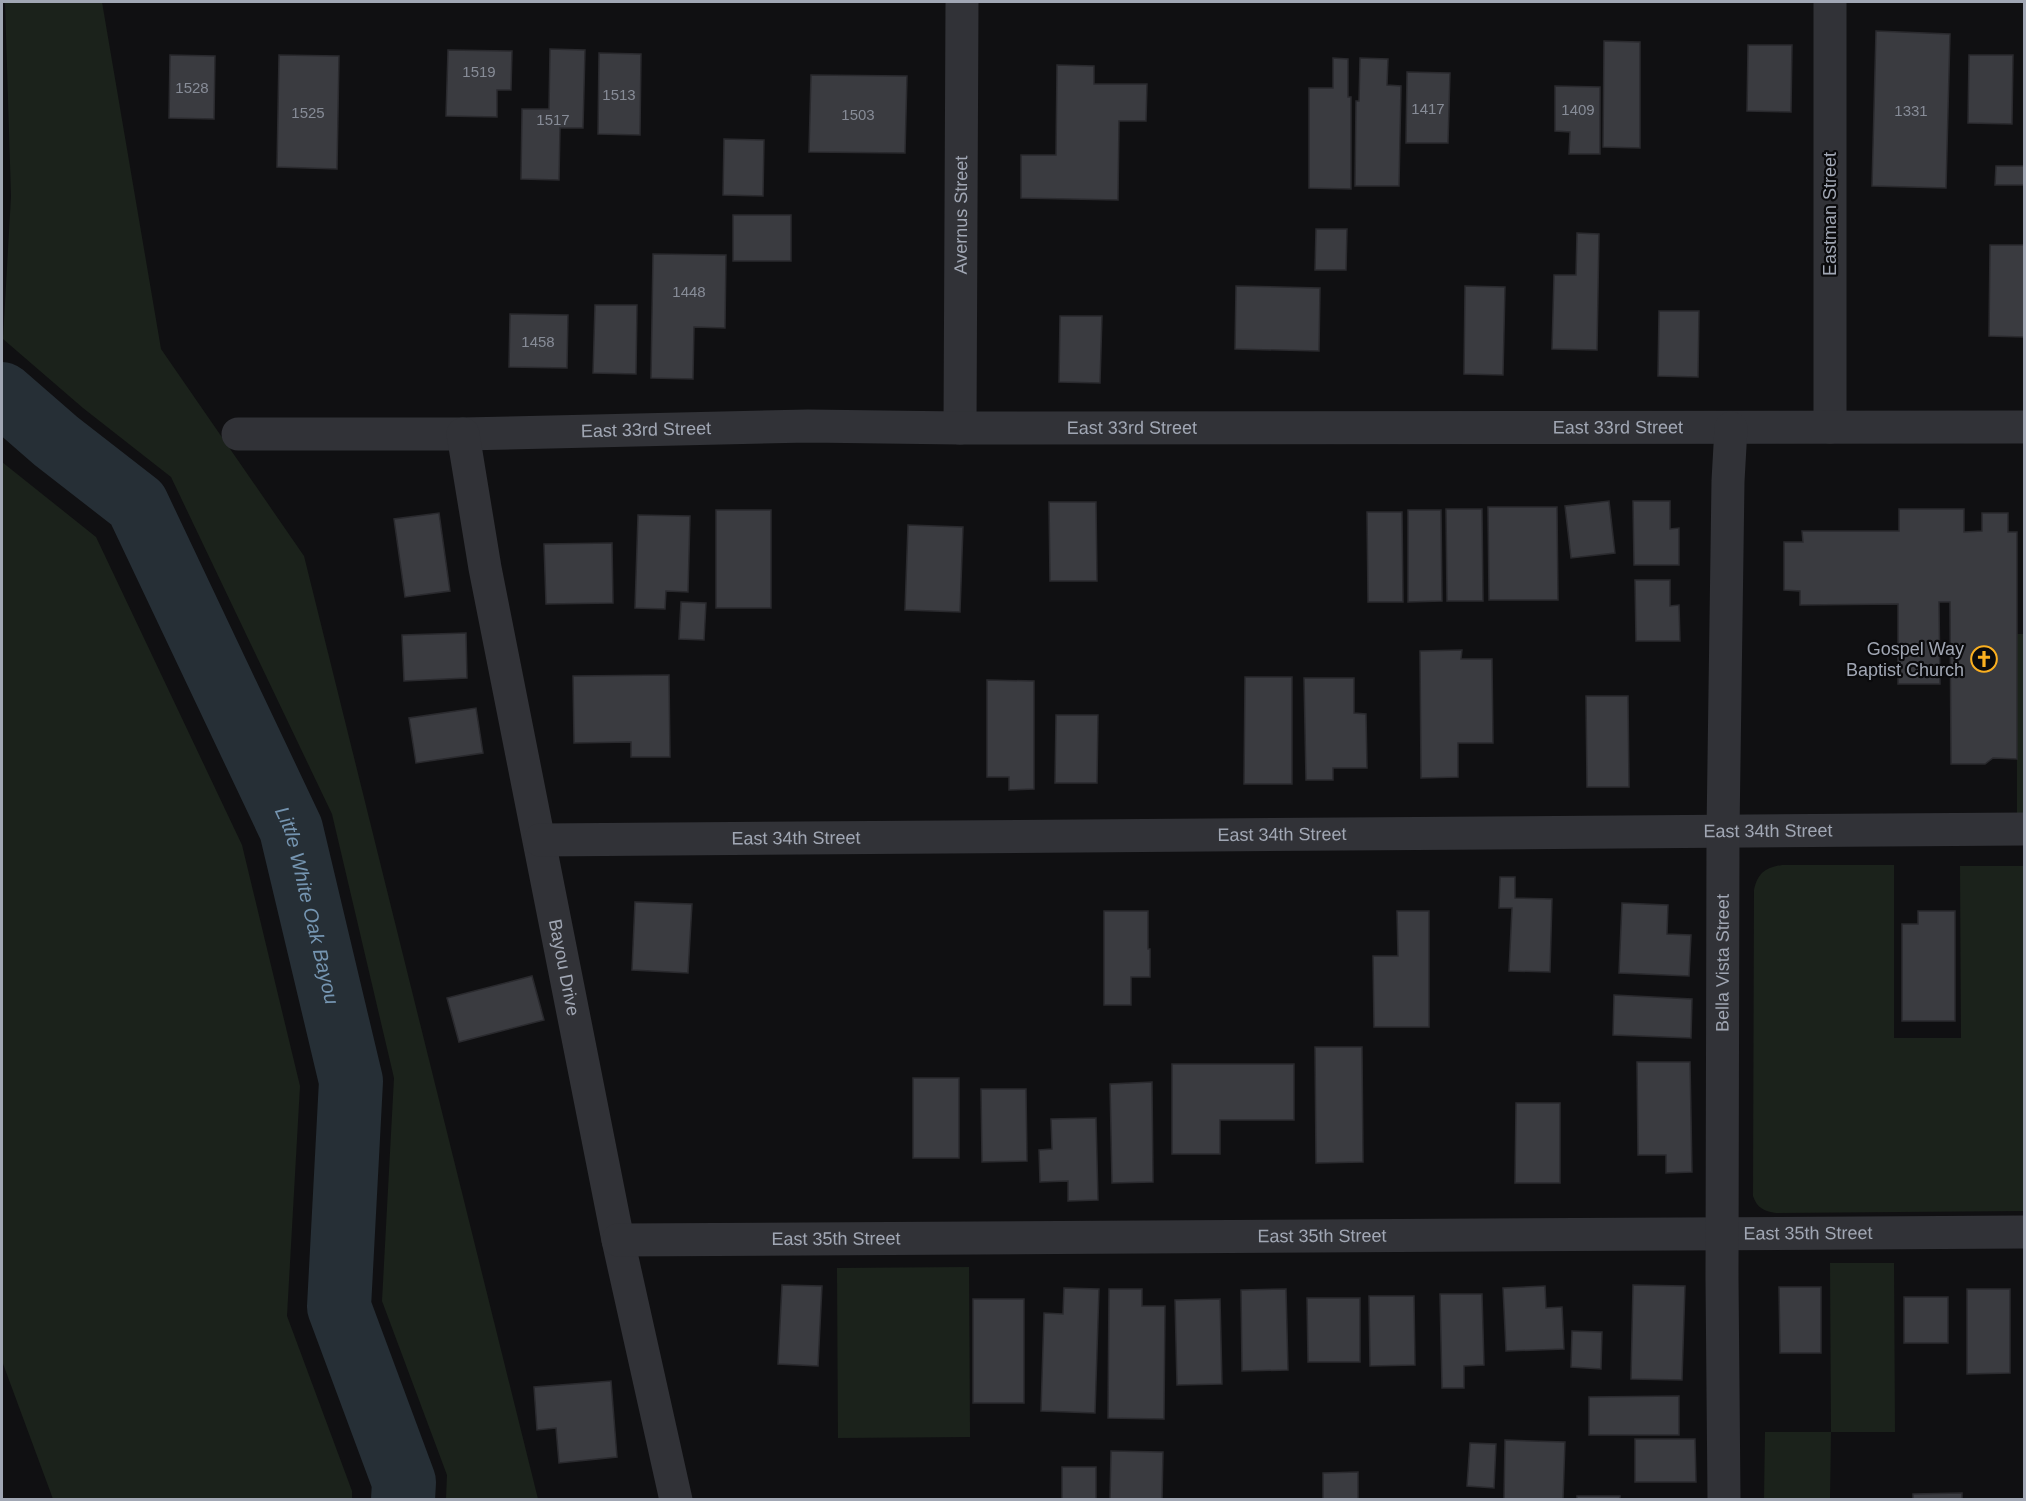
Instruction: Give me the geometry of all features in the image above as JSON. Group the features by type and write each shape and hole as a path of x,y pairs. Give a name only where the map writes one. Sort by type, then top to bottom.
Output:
{"street":[{"name":"Avernus Street","path":"960,428 962,2"},
{"name":"Eastman Street","path":"1830,2 1830,427"},
{"name":"East 33rd Street","path":"238,434 463,434 808,426 960,428 2025,427"},
{"name":"Bella Vista Street","path":"1724,1500 1723,831 1728,481 1731,428"},
{"name":"Bayou Drive","path":"463,434 485,568 618,1240 676,1500"},
{"name":"East 34th Street","path":"540,840 2025,829"},
{"name":"East 35th Street","path":"618,1240 2025,1232"}],"shaded area":[{"path":"5,2 102,2 161,349 304,556 538,1499 446,1499 447,1475 382,1301 394,1078 332,814 171,477 83,408 3,339 11,196"},
{"path":"2,462 96,537 242,845 300,1086 287,1316 352,1491 352,1499 53,1499 2,1361"},
{"path":"2017,634 2024,634 2024,814 2017,814"},
{"path":"1782,865 1894,865 1894,1038 1961,1038 1960,866 2024,866 2024,1211 1776,1213 1759,1206 1753,1196 1754,890 1763,872"},
{"path":"1830,1263 1894,1263 1895,1432 1831,1432"},
{"path":"969,1267 970,1437 838,1438 837,1268"},
{"path":"1765,1432 1831,1432 1830,1499 1764,1499"}],"building":[{"path":"1876,31 1950,34 1946,188 1872,186"},
{"path":"1604,41 1640,42 1640,148 1603,147"},
{"path":"1748,45 1792,45 1791,112 1747,111"},
{"path":"550,49 585,50 583,128 560,128 559,180 521,179 522,109 549,109"},
{"path":"448,50 512,51 511,90 497,90 497,117 446,116"},
{"path":"599,53 641,54 640,135 598,134"},
{"path":"170,55 215,56 214,119 169,118"},
{"path":"279,55 339,56 337,169 277,167"},
{"path":"1969,55 2013,55 2012,124 1968,123"},
{"path":"1333,58 1348,59 1348,97 1351,97 1351,189 1309,188 1309,88 1333,88"},
{"path":"1360,58 1388,59 1387,85 1401,86 1399,186 1355,186 1356,101 1359,101"},
{"path":"1057,65 1094,66 1094,84 1147,84 1146,121 1119,121 1118,200 1021,198 1021,155 1056,155"},
{"path":"1407,72 1450,73 1448,143 1406,143"},
{"path":"811,75 907,76 905,153 809,152"},
{"path":"1555,86 1600,87 1600,154 1569,154 1570,132 1555,131"},
{"path":"724,139 764,140 763,196 723,195"},
{"path":"1996,166 2024,166 2024,185 1995,185"},
{"path":"733,215 791,215 791,261 733,261"},
{"path":"1316,229 1347,229 1346,270 1315,270"},
{"path":"1577,233 1599,234 1597,350 1552,349 1554,275 1576,275"},
{"path":"1990,245 2024,245 2024,337 1989,336"},
{"path":"653,254 726,255 725,328 694,327 693,379 651,378"},
{"path":"1236,286 1320,288 1319,351 1235,349"},
{"path":"1465,286 1505,287 1503,375 1464,374"},
{"path":"595,305 637,305 636,374 593,373"},
{"path":"1659,311 1699,311 1698,377 1658,376"},
{"path":"510,314 568,315 567,368 509,367"},
{"path":"1060,316 1102,316 1100,383 1059,382"},
{"path":"1609,501 1615,553 1571,558 1565,506"},
{"path":"1633,501 1670,501 1670,529 1679,528 1679,565 1634,565"},
{"path":"1049,502 1096,502 1097,581 1050,581"},
{"path":"1488,507 1557,507 1558,600 1489,600"},
{"path":"1446,509 1482,509 1483,601 1447,601"},
{"name":"Gospel Way Baptist Church","path":"1899,509 1964,509 1964,532 1982,531 1982,513 2008,513 2008,532 2017,532 2017,759 1993,758 1985,764 1951,764 1950,602 1939,602 1940,684 1898,684 1898,604 1800,605 1800,591 1784,590 1784,542 1803,542 1802,531 1899,531"},
{"path":"716,510 771,510 771,608 716,608"},
{"path":"1408,510 1441,510 1442,601 1408,602"},
{"path":"1367,512 1402,512 1403,602 1368,602"},
{"path":"439,513 450,591 405,597 394,519"},
{"path":"638,515 690,516 688,592 666,591 665,609 635,608"},
{"path":"908,525 963,527 960,612 905,610"},
{"path":"612,543 613,603 546,604 544,544"},
{"path":"1635,580 1670,580 1670,606 1679,605 1680,641 1636,641"},
{"path":"681,602 706,603 704,640 679,639"},
{"path":"466,633 467,678 404,681 402,635"},
{"path":"1462,650 1461,659 1492,659 1493,743 1458,743 1458,777 1421,778 1420,651"},
{"path":"669,675 670,757 631,757 631,742 574,743 573,676"},
{"path":"1245,677 1292,677 1292,784 1244,784"},
{"path":"1304,678 1354,678 1354,713 1366,714 1367,768 1333,768 1333,780 1306,780"},
{"path":"987,680 1034,681 1034,789 1009,790 1009,777 987,777"},
{"path":"1586,696 1628,696 1629,787 1587,787"},
{"path":"476,708 483,753 416,763 409,718"},
{"path":"1056,715 1098,715 1097,783 1055,783"},
{"path":"1500,877 1515,877 1515,898 1552,899 1550,972 1509,971 1512,908 1499,908"},
{"path":"635,902 692,904 688,973 632,970"},
{"path":"1622,903 1668,905 1667,934 1691,935 1689,976 1619,973"},
{"path":"1104,911 1148,911 1150,977 1131,977 1131,1005 1104,1005"},
{"path":"1397,911 1429,911 1429,1027 1374,1027 1373,956 1398,956"},
{"path":"1918,911 1955,911 1955,1021 1902,1021 1902,924 1918,924"},
{"path":"532,976 544,1020 459,1042 447,998"},
{"path":"1614,995 1692,999 1691,1038 1613,1035"},
{"path":"1315,1047 1362,1047 1363,1162 1316,1163"},
{"path":"1637,1062 1690,1062 1692,1172 1666,1173 1666,1155 1638,1155"},
{"path":"1172,1064 1294,1064 1294,1120 1220,1120 1220,1154 1172,1154"},
{"path":"913,1078 959,1078 959,1158 913,1158"},
{"path":"1152,1082 1153,1182 1112,1183 1110,1084"},
{"path":"981,1089 1026,1089 1027,1161 982,1162"},
{"path":"1516,1103 1560,1103 1560,1183 1515,1183"},
{"path":"1096,1118 1098,1200 1068,1201 1068,1181 1040,1182 1039,1150 1052,1149 1051,1119"},
{"path":"782,1285 822,1286 818,1366 778,1364"},
{"path":"1633,1285 1685,1286 1682,1380 1631,1379"},
{"path":"1545,1286 1546,1308 1562,1307 1564,1349 1506,1351 1503,1288"},
{"path":"1779,1287 1821,1287 1821,1353 1780,1353"},
{"path":"1064,1288 1099,1289 1095,1413 1041,1411 1044,1313 1063,1314"},
{"path":"1109,1289 1142,1289 1142,1306 1165,1306 1164,1419 1108,1418"},
{"path":"1286,1289 1288,1370 1242,1371 1241,1290"},
{"path":"1967,1289 2010,1289 2010,1373 1967,1374"},
{"path":"1440,1294 1482,1294 1484,1365 1464,1366 1464,1388 1442,1388"},
{"path":"1369,1296 1414,1296 1415,1365 1370,1366"},
{"path":"1904,1297 1948,1297 1948,1343 1904,1343"},
{"path":"1307,1298 1360,1298 1360,1362 1308,1362"},
{"path":"973,1299 1024,1299 1024,1403 973,1403"},
{"path":"1220,1299 1222,1384 1177,1385 1175,1300"},
{"path":"1572,1331 1602,1332 1601,1369 1571,1367"},
{"path":"611,1381 617,1457 559,1463 556,1428 537,1430 534,1387"},
{"path":"1679,1396 1679,1435 1589,1435 1589,1397"},
{"path":"1635,1439 1695,1439 1696,1482 1635,1482"},
{"path":"1505,1440 1565,1442 1563,1500 1504,1500"},
{"path":"1470,1443 1496,1444 1494,1488 1467,1486"},
{"path":"1111,1451 1163,1452 1162,1500 1110,1500"},
{"path":"1062,1467 1096,1467 1096,1500 1062,1500"},
{"path":"1358,1472 1358,1500 1323,1500 1323,1473"},
{"path":"1962,1493 1962,1500 1913,1500 1913,1494"},
{"path":"1577,1496 1620,1496 1620,1500 1577,1500"}],"waterway":[{"name":"Little White Oak Bayou","path":"2,394 56,441 137,504 291,829 351,1081 339,1307 404,1482 403,1500"}],"place":[{"name":"Gospel Way Baptist Church","path":"1984,659"}]}
